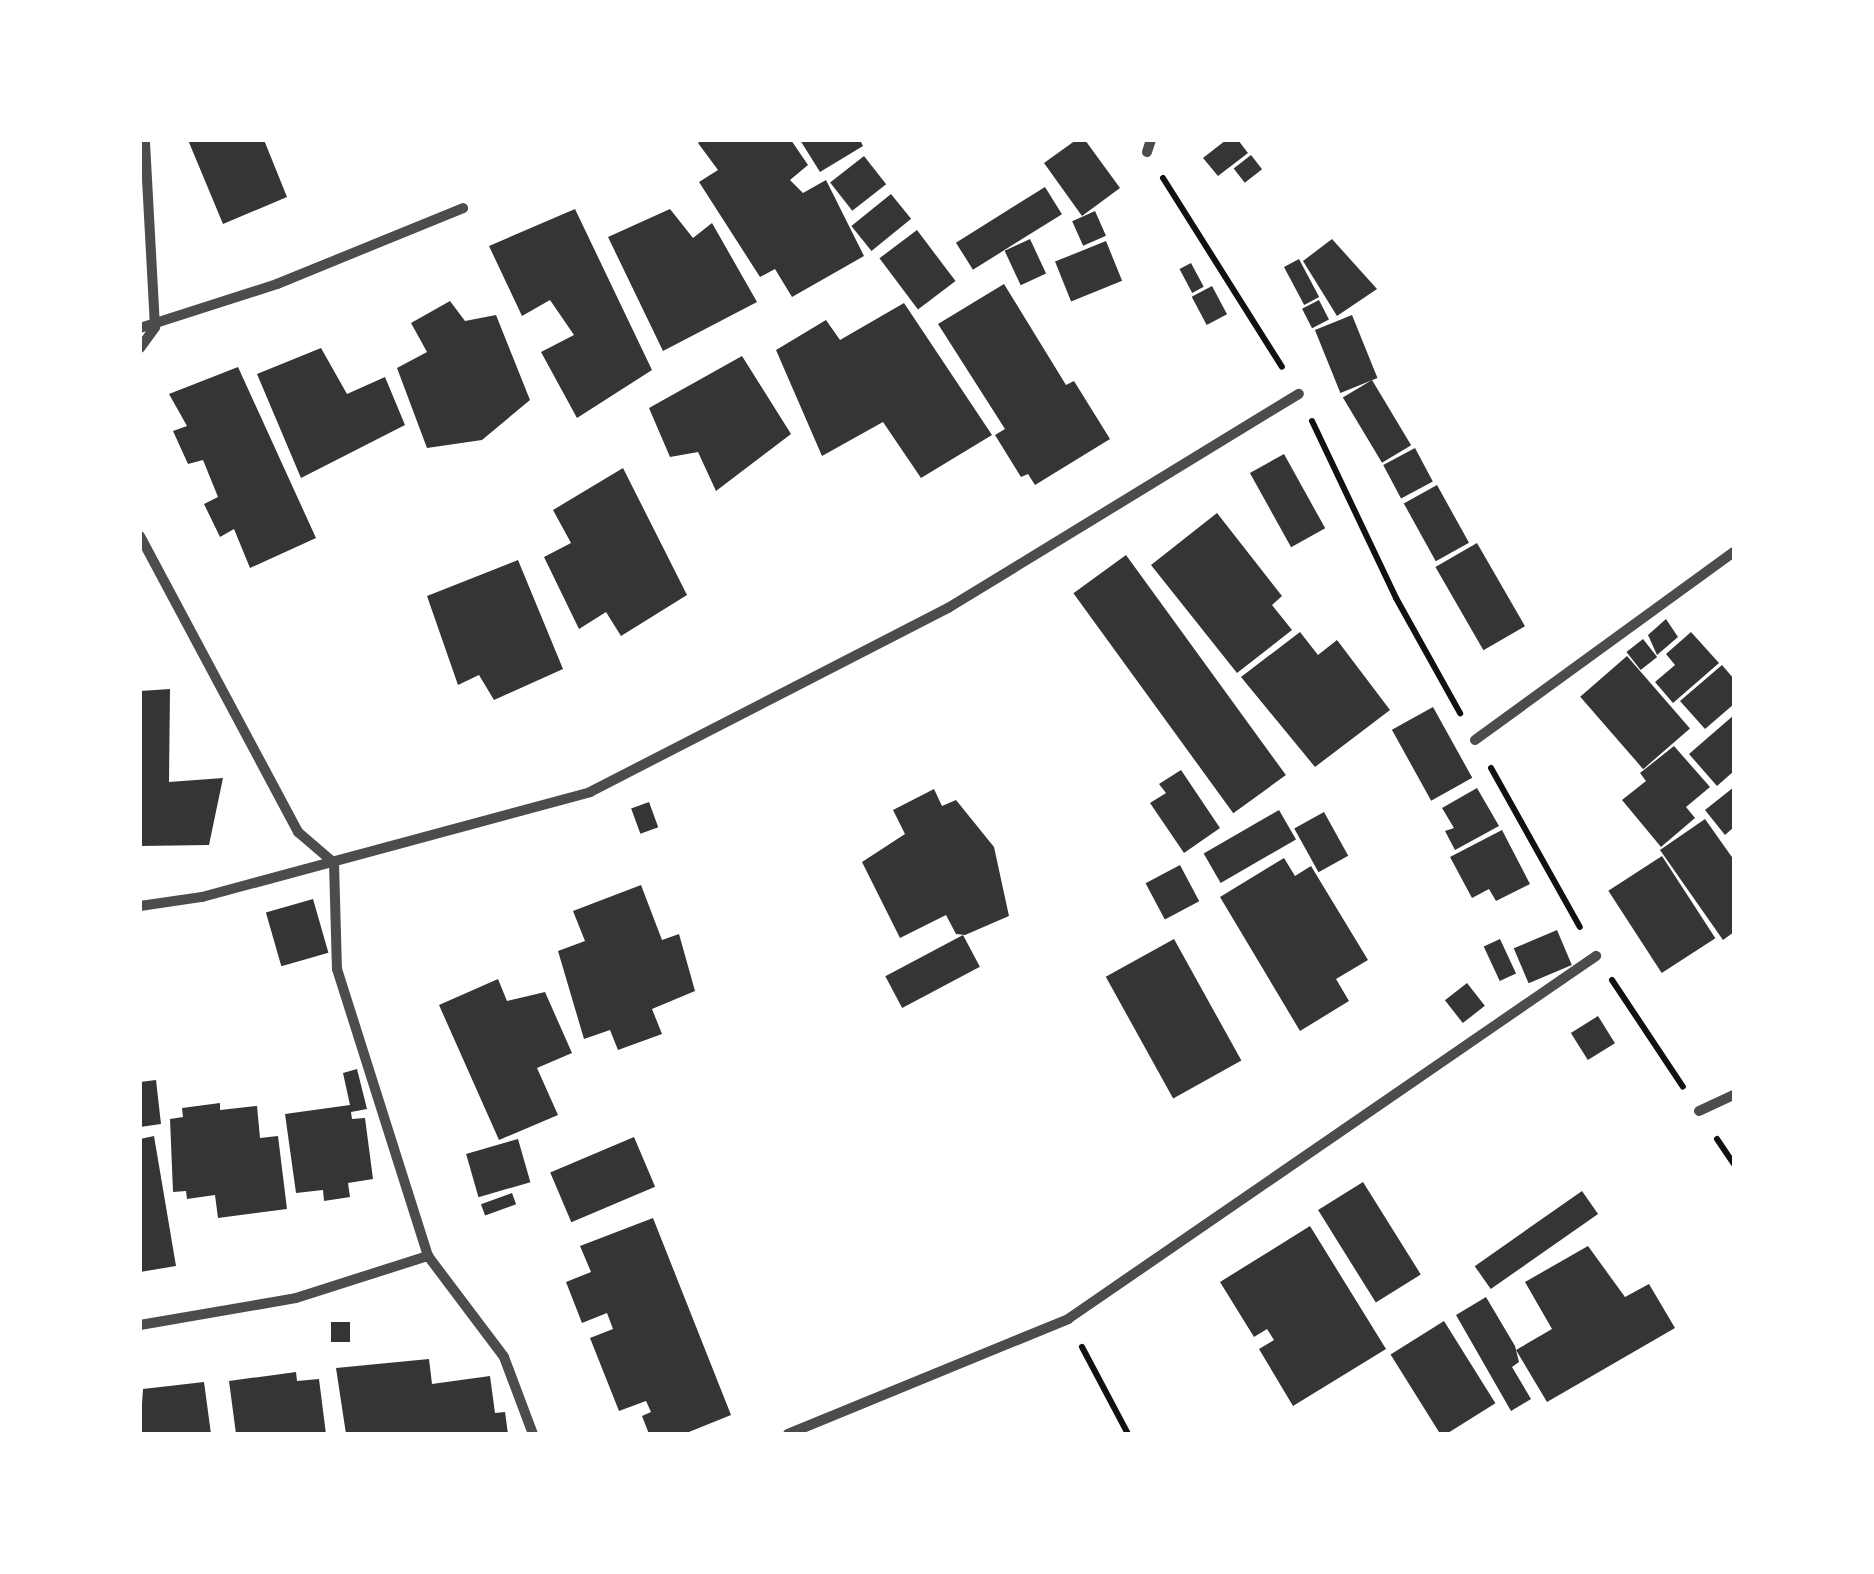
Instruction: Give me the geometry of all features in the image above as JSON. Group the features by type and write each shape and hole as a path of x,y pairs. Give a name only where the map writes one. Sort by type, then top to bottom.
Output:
{"street":[{"path":"140,348 155,327 145,140"},
{"path":"140,328 155,327 463,208"},
{"path":"140,906 202,898 590,792 948,608 1299,394"},
{"path":"140,536 298,832 334,863 337,969 428,1256 504,1357 533,1434"},
{"path":"1475,740 1734,552"},
{"path":"788,1434 1068,1319 1596,956"},
{"path":"1699,1111 1734,1095"},
{"path":"140,1325 296,1298 428,1256"}],"path":[{"path":"1149,146 1299,394 1396,598 1596,956 1734,1164"},
{"path":"1068,1319 1128,1434"}],"building":[{"path":"188,140 264,140 287,197 223,224"},
{"path":"791,140 808,165 790,180 803,193 826,180 864,256 792,297 775,269 760,277 699,182 718,170 698,143"},
{"path":"800,140 860,140 863,146 820,172"},
{"path":"1076,140 1085,140 1120,188 1082,216 1044,163"},
{"path":"1226,140 1238,140 1248,153 1218,176 1203,158"},
{"path":"1251,155 1262,169 1245,183 1234,169"},
{"path":"864,156 886,184 852,211 830,182"},
{"path":"1045,187 1062,214 973,270 956,243"},
{"path":"891,194 911,219 872,251 851,226"},
{"path":"575,209 652,370 577,418 541,352 574,335 550,300 522,316 489,246"},
{"path":"670,209 693,238 712,223 757,302 663,351 608,237"},
{"path":"1095,211 1106,236 1083,246 1072,221"},
{"path":"917,230 956,281 918,309 879,258"},
{"path":"1030,239 1046,273 1021,285 1005,251"},
{"path":"1332,239 1377,289 1337,316 1303,261"},
{"path":"1106,241 1122,281 1071,301 1055,262"},
{"path":"1299,259 1319,297 1304,305 1284,267"},
{"path":"1191,263 1204,287 1192,293 1180,269"},
{"path":"1004,284 1066,385 1074,381 1110,439 1035,485 1028,474 1021,477 995,435 1005,429 938,324"},
{"path":"1212,286 1227,314 1207,325 1192,297"},
{"path":"1319,300 1329,320 1312,328 1302,309"},
{"path":"450,301 465,321 496,315 530,400 482,440 427,448 397,368 427,352 411,323"},
{"path":"904,303 992,435 921,478 883,422 822,456 776,350 826,320 840,340"},
{"path":"1352,315 1377,378 1340,393 1315,330"},
{"path":"321,348 347,394 385,377 405,425 301,478 257,374"},
{"path":"742,356 791,434 716,491 698,452 670,457 649,408"},
{"path":"238,367 316,538 250,568 234,529 220,537 204,504 218,497 203,460 188,464 173,431 187,426 169,394"},
{"path":"1372,380 1411,445 1382,463 1343,398"},
{"path":"1415,448 1433,482 1401,498 1383,465"},
{"path":"1284,454 1325,528 1291,547 1250,473"},
{"path":"623,468 687,595 621,636 606,612 579,629 544,557 571,543 553,510"},
{"path":"1437,485 1469,543 1436,561 1404,503"},
{"path":"1217,513 1282,596 1272,605 1292,630 1237,673 1151,565"},
{"path":"1477,543 1525,626 1483,650 1435,567"},
{"path":"1126,555 1286,775 1233,813 1073,593"},
{"path":"518,560 563,669 494,700 479,675 458,685 427,596"},
{"path":"1666,619 1678,637 1657,655 1648,635"},
{"path":"1300,632 1318,655 1337,640 1390,710 1315,767 1241,677"},
{"path":"1691,632 1719,663 1673,703 1655,682 1675,665 1666,654"},
{"path":"1643,639 1657,657 1641,670 1626,652"},
{"path":"1627,656 1690,728 1643,769 1580,697"},
{"path":"1722,665 1734,679 1734,704 1705,729 1680,701"},
{"path":"170,689 169,782 223,778 209,845 140,846 140,691"},
{"path":"1433,707 1472,778 1431,801 1392,730"},
{"path":"1734,715 1734,771 1717,786 1689,754"},
{"path":"1674,746 1710,787 1686,807 1695,818 1661,847 1622,800 1646,781 1640,773"},
{"path":"1181,770 1220,828 1184,853 1150,803 1166,793 1159,784"},
{"path":"1734,787 1734,827 1725,835 1705,810"},
{"path":"1477,788 1499,826 1455,850 1445,831 1454,828 1442,808"},
{"path":"934,789 942,806 956,800 994,847 1009,916 965,935 956,934 946,915 900,938 862,862 905,834 893,810"},
{"path":"649,802 658,827 640,834 631,808"},
{"path":"1279,810 1296,839 1221,883 1204,854"},
{"path":"1324,812 1348,856 1319,872 1294,828"},
{"path":"1705,819 1734,860 1734,932 1723,940 1660,850"},
{"path":"1502,830 1530,884 1496,901 1489,889 1472,898 1450,857"},
{"path":"1662,856 1715,938 1662,973 1608,891"},
{"path":"1284,858 1295,876 1311,866 1368,960 1336,979 1349,1001 1300,1031 1220,897"},
{"path":"1180,865 1199,901 1165,920 1146,883"},
{"path":"641,885 662,940 679,934 695,991 652,1009 662,1034 618,1050 610,1030 584,1039 558,951 585,941 573,911"},
{"path":"313,899 328,953 281,966 266,913"},
{"path":"1557,930 1572,965 1529,983 1514,948"},
{"path":"963,935 980,967 902,1008 885,976"},
{"path":"1174,939 1241,1061 1173,1098 1106,977"},
{"path":"1500,939 1516,973 1500,981 1484,947"},
{"path":"498,979 507,1001 545,992 572,1053 537,1068 558,1115 499,1140 439,1005"},
{"path":"1467,983 1485,1006 1463,1023 1445,1000"},
{"path":"1598,1016 1615,1043 1588,1060 1571,1033"},
{"path":"357,1069 367,1109 351,1112 352,1119 365,1118 373,1179 348,1183 350,1197 324,1201 323,1190 296,1193 285,1114 350,1105 343,1073"},
{"path":"156,1080 161,1124 140,1127 140,1082"},
{"path":"220,1103 220,1110 257,1106 260,1138 278,1136 287,1209 218,1218 215,1195 187,1199 186,1191 173,1192 170,1119 183,1117 182,1108"},
{"path":"154,1136 176,1266 140,1272 140,1139"},
{"path":"634,1137 655,1187 571,1222 550,1173"},
{"path":"518,1139 530,1182 478,1197 466,1154"},
{"path":"1363,1182 1421,1274 1376,1303 1318,1210"},
{"path":"1582,1191 1598,1214 1491,1289 1475,1266"},
{"path":"512,1193 516,1204 485,1216 481,1204"},
{"path":"653,1218 731,1415 684,1434 649,1434 642,1416 651,1412 646,1401 619,1411 590,1338 613,1329 607,1313 582,1323 566,1282 591,1272 580,1246"},
{"path":"1310,1226 1386,1349 1293,1406 1259,1349 1274,1340 1267,1329 1254,1337 1220,1282"},
{"path":"1588,1246 1625,1297 1649,1284 1675,1328 1547,1402 1516,1350 1552,1329 1525,1282"},
{"path":"1486,1297 1515,1346 1519,1362 1512,1367 1531,1399 1511,1411 1456,1315"},
{"path":"1444,1321 1495,1403 1440,1434 1391,1354"},
{"path":"331,1322 350,1322 350,1342 331,1342"},
{"path":"429,1359 432,1384 490,1376 495,1413 505,1412 508,1434 346,1434 336,1368"},
{"path":"296,1372 297,1381 319,1379 326,1434 236,1434 229,1381"},
{"path":"204,1382 211,1434 140,1434 143,1389"}]}
